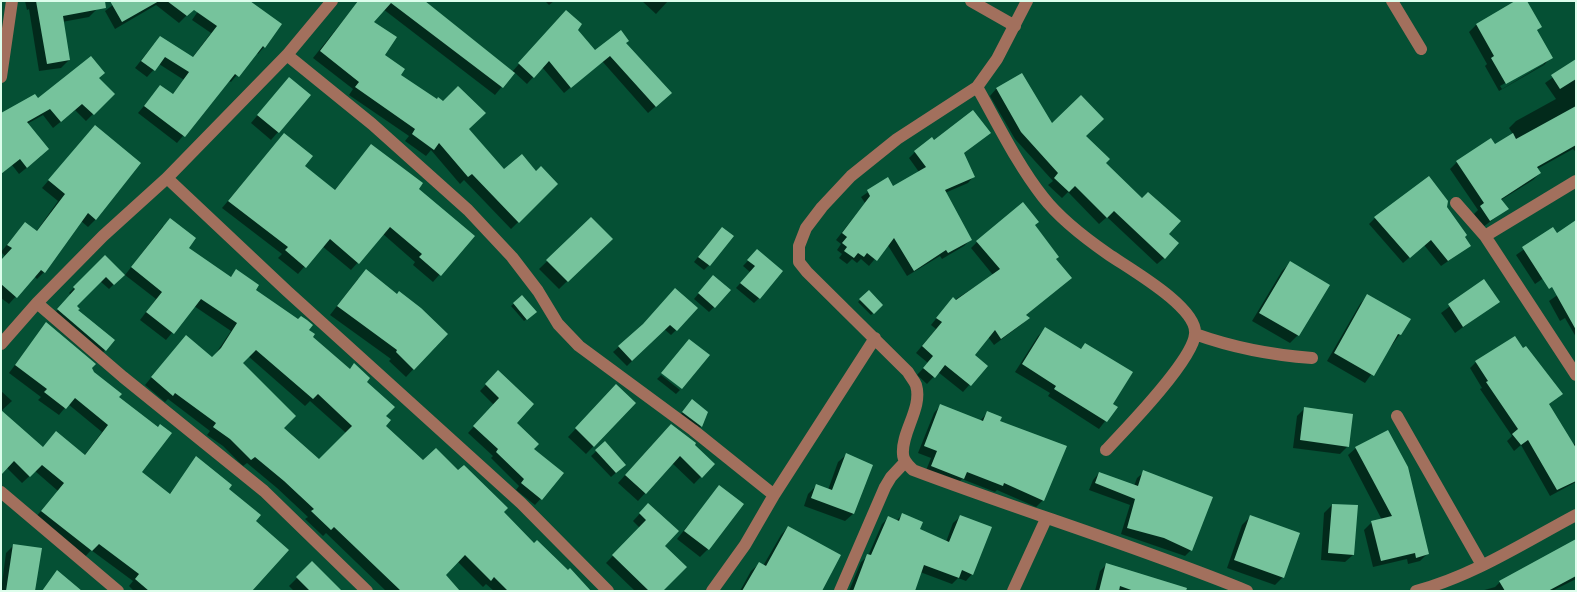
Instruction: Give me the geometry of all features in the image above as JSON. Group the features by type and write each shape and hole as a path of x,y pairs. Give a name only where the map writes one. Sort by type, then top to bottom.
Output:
{"street":[{"path":"1,78 12,1"},
{"path":"1,344 37,303 103,236 167,178 287,55 332,1"},
{"path":"971,1 1016,26"},
{"path":"1027,1 1016,26 997,59 977,87 898,139 851,176 806,228 799,246 799,262 908,372 915,384 917,392 903,454 905,462 913,470 1046,519 1169,560 1246,591"},
{"path":"1392,1 1421,50"},
{"path":"287,55 372,124 468,210 512,258 538,291 558,324 579,346 693,430 774,495"},
{"path":"977,87 1029,178 1044,199 1065,221 1108,254 1158,286 1193,321 1196,334 1186,354 1157,395 1106,450"},
{"path":"167,178 273,279 521,503 608,591"},
{"path":"1485,236 1576,180"},
{"path":"1456,202 1485,236 1576,375"},
{"path":"37,303 123,377 264,491 367,591"},
{"path":"1196,334 1232,347 1261,353 1312,358"},
{"path":"712,591 745,544 774,495 875,338"},
{"path":"1397,416 1482,565"},
{"path":"840,591 885,487 891,477 905,462"},
{"path":"1,492 118,591"},
{"path":"1416,591 1435,586 1482,565 1576,515"},
{"path":"1013,591 1046,519"}],"building":[{"path":"36,1 105,1 106,8 63,16 70,60 47,64"},
{"path":"110,1 159,1 122,22"},
{"path":"167,1 250,1 282,24 265,48 263,46 239,77 235,74 185,137 144,106 160,85 173,94 189,72 165,57 155,71 141,61 160,36 193,57 217,26 194,10 187,16"},
{"path":"358,1 425,1 515,73 503,88 391,3 374,22 397,37 385,55 405,69 401,75 443,101 458,86 486,113 469,129 504,169 522,154 536,171 541,166 558,184 519,223 472,174 468,177 439,143 434,150 412,134 415,129 355,87 359,82 320,51"},
{"path":"1515,1 1527,1 1542,27 1537,30 1553,58 1506,84 1491,58 1494,56 1476,24"},
{"path":"566,10 582,24 578,30 595,50 621,30 629,41 626,43 672,93 656,107 610,56 571,88 549,61 534,78 518,63"},
{"path":"91,56 105,73 99,78 115,94 94,115 82,104 61,122 50,109 27,122 49,149 27,168 20,159 1,174 1,113 35,94 38,98"},
{"path":"1576,59 1576,79 1560,89 1551,75"},
{"path":"1022,73 1052,123 1081,95 1104,119 1086,136 1110,159 1106,163 1142,198 1148,192 1181,221 1169,234 1179,243 1165,259 1114,211 1107,218 1075,186 1069,192 1054,178 1058,173 1021,132 996,88"},
{"path":"289,77 311,95 279,133 257,115"},
{"path":"1576,106 1576,145 1537,167 1541,173 1501,199 1509,209 1490,221 1480,206 1484,203 1456,161 1491,138 1495,144 1513,133 1516,139"},
{"path":"973,110 991,133 964,153 975,177 945,190 972,240 948,253 946,250 914,271 894,238 877,261 867,253 864,257 858,253 854,258 844,251 847,247 842,243 847,237 842,233 870,196 867,190 888,177 893,186 926,167 914,151 932,137 934,140"},
{"path":"95,125 141,163 96,220 88,213 45,273 41,270 17,298 1,284 1,260 12,248 7,245 25,222 37,231 65,194 48,180"},
{"path":"284,133 313,156 305,166 335,190 371,144 423,183 419,189 475,236 441,276 419,257 422,254 390,227 359,264 330,239 306,268 285,250 288,247 228,201"},
{"path":"1429,176 1448,201 1447,207 1467,235 1465,237 1471,246 1448,261 1431,240 1410,258 1374,217"},
{"path":"1023,202 1039,222 1035,225 1059,257 1056,259 1072,278 1026,315 1030,318 1001,339 995,330 975,355 988,366 971,386 945,365 935,378 923,368 933,356 922,346 942,322 936,318 953,297 956,300 1000,269 976,241"},
{"path":"591,217 613,239 568,282 546,260"},
{"path":"170,218 196,238 189,248 231,277 236,269 259,285 256,290 298,319 301,316 313,325 309,330 315,334 313,337 350,369 354,363 370,378 367,382 395,407 386,416 391,420 386,426 423,460 436,448 458,470 464,465 508,508 504,512 534,543 537,540 568,570 570,568 591,591 508,591 494,577 491,581 465,555 446,575 460,591 401,591 334,527 331,530 311,511 314,509 284,481 255,457 251,460 230,439 213,427 216,423 175,393 173,396 151,377 186,335 212,357 221,348 237,323 201,299 174,334 146,312 162,292 131,267","holes":["256,350 313,399 318,394 352,426 319,459 284,428 296,416 243,363"]},
{"path":"1576,220 1576,330 1552,287 1549,289 1522,247 1553,227 1557,233"},
{"path":"722,227 734,236 710,266 698,257"},
{"path":"757,249 783,271 760,299 740,283 755,266 747,260"},
{"path":"105,255 125,275 114,285 106,277 77,306 80,309 78,310 115,340 106,351 57,309 75,289 73,287"},
{"path":"1290,261 1330,285 1299,336 1259,313"},
{"path":"366,269 397,294 399,291 421,308 448,334 414,370 396,352 397,350 337,306"},
{"path":"713,275 731,290 715,308 698,293"},
{"path":"1484,279 1500,302 1463,327 1448,304"},
{"path":"675,288 698,308 677,331 670,325 632,361 618,346 643,324"},
{"path":"869,290 883,305 874,314 859,299"},
{"path":"1367,294 1411,319 1401,335 1398,334 1374,376 1334,353"},
{"path":"522,295 537,312 527,320 513,303"},
{"path":"46,322 96,364 92,368 94,372 122,394 119,397 158,427 160,424 172,433 142,472 170,494 196,456 232,485 229,489 261,515 256,521 289,550 252,591 149,591 135,579 139,574 99,544 92,551 41,511 64,483 42,465 30,477 14,461 1,475 1,410 43,447 56,431 85,455 108,425 75,398 66,409 44,392 47,389 15,365"},
{"path":"1045,327 1081,349 1085,343 1133,372 1113,404 1118,407 1107,422 1054,389 1056,386 1022,364"},
{"path":"1515,336 1523,348 1526,346 1563,394 1549,404 1576,448 1576,481 1557,490 1528,440 1521,445 1512,434 1518,429 1486,382 1488,381 1475,361"},
{"path":"689,339 710,355 682,389 661,373"},
{"path":"498,370 534,404 517,423 539,444 534,449 564,473 542,500 521,483 524,479 496,452 498,449 473,426 499,398 485,384"},
{"path":"616,384 636,403 594,447 575,428"},
{"path":"692,399 708,412 702,427 682,412"},
{"path":"940,404 983,421 987,411 1002,417 1000,421 1067,446 1044,501 1004,483 1003,486 967,472 964,479 931,466 937,451 924,446"},
{"path":"1304,407 1353,414 1349,447 1300,440"},
{"path":"671,424 696,443 695,445 715,464 702,478 680,456 646,494 625,475"},
{"path":"1388,430 1408,467 1429,554 1416,558 1415,553 1381,561 1371,521 1392,516 1355,447"},
{"path":"605,441 626,465 616,473 595,450"},
{"path":"846,453 873,465 854,514 811,498 816,484 832,490"},
{"path":"1143,470 1213,497 1192,551 1164,538 1127,528 1135,499 1095,483 1099,472 1138,486"},
{"path":"719,485 744,504 709,550 684,531"},
{"path":"648,503 679,531 665,546 687,567 663,591 649,591 612,555 646,520 639,513"},
{"path":"1332,504 1358,505 1354,555 1328,553"},
{"path":"902,513 923,522 920,529 949,542 960,515 992,527 973,575 962,570 959,578 924,565 915,591 853,591 867,554 871,555 888,516 899,521"},
{"path":"1250,515 1300,533 1284,578 1234,560"},
{"path":"788,526 841,555 822,591 742,591 759,562 766,566"},
{"path":"1576,539 1576,576 1548,591 1505,591 1499,581"},
{"path":"13,544 42,548 35,591 6,591"},
{"path":"312,561 342,591 310,591 296,577"},
{"path":"1106,563 1187,588 1186,591 1134,591 1120,586 1119,591 1099,591"},
{"path":"57,570 82,591 42,591"}]}
